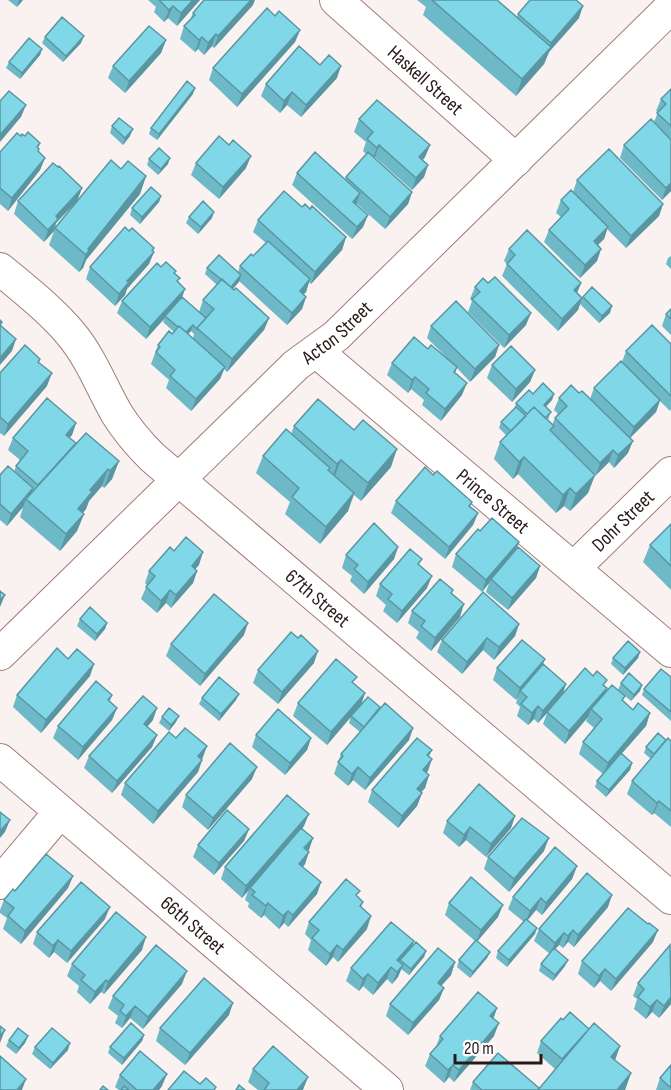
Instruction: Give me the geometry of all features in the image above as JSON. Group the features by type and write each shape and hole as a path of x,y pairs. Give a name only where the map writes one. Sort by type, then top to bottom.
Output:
{"street":[{"name":"Haskell Street","path":"336,0 516,160"},
{"name":"Acton Street","path":"0,654 296,365 336,336 671,8"},
{"name":"67th Street","path":"0,269 32,296 71,335 89,361 118,416 152,457 671,898"},
{"name":"Prince Street","path":"316,351 671,651"},
{"name":"Dohr Street","path":"574,568 671,473"},
{"name":"66th Street","path":"0,760 387,1090"},
{"path":"0,883 60,812"}],"building":[{"path":"159,0 193,0 181,13 173,6 169,10"},
{"path":"204,0 251,0 218,36 216,34 208,43 202,37 199,40 184,26 195,15 193,13"},
{"path":"432,0 497,0 551,47 522,79"},
{"path":"530,0 576,0 583,6 551,43 518,14"},
{"path":"267,8 275,16 279,11 300,30 242,94 213,68"},
{"path":"62,17 84,36 66,56 45,37"},
{"path":"149,26 166,40 129,81 113,66"},
{"path":"29,38 42,49 22,73 9,62"},
{"path":"299,46 320,65 329,55 341,66 306,105 292,92 284,101 266,84"},
{"path":"187,81 195,88 159,134 151,128"},
{"path":"671,89 671,126 657,113 666,104 661,99"},
{"path":"9,91 26,105 0,135 0,101"},
{"path":"377,100 430,145 419,157 428,165 416,178 379,145 377,148 367,139 373,132 359,119"},
{"path":"119,118 133,129 125,138 112,126"},
{"path":"651,119 671,140 671,183 666,188 624,145"},
{"path":"28,132 40,143 37,147 38,151 45,158 12,198 0,188 0,152 17,133 25,136"},
{"path":"219,136 229,145 233,140 251,156 223,187 196,163"},
{"path":"159,148 170,158 161,169 149,159"},
{"path":"609,149 663,204 631,236 577,180"},
{"path":"315,152 360,193 353,202 368,215 357,227 297,173"},
{"path":"368,152 412,192 390,217 346,177"},
{"path":"111,160 121,169 128,161 146,176 88,249 86,255 55,228"},
{"path":"53,163 82,188 56,216 58,219 48,230 18,201"},
{"path":"151,187 161,196 142,217 132,208"},
{"path":"571,190 608,227 594,241 601,249 585,265 549,230 569,209 561,200"},
{"path":"284,191 302,207 305,204 310,209 312,206 346,237 315,272 258,220"},
{"path":"203,201 214,212 201,227 189,217"},
{"path":"125,227 129,231 132,228 154,248 152,250 154,252 127,281 129,282 119,294 90,267"},
{"path":"527,230 581,283 574,290 582,298 562,319 507,264 515,255 509,249"},
{"path":"268,241 310,279 300,291 306,297 292,313 240,266"},
{"path":"219,255 241,275 231,287 207,268"},
{"path":"166,262 176,271 174,273 180,278 177,281 185,289 150,327 122,301 157,263 161,267"},
{"path":"495,277 531,313 509,335 472,299 480,292 475,287 483,278 488,283"},
{"path":"222,279 234,290 236,288 269,318 232,359 197,328 214,309 203,300"},
{"path":"592,287 612,306 602,316 583,297"},
{"path":"182,297 206,318 197,329 193,325 186,332 165,316"},
{"path":"456,301 499,345 475,369 431,326"},
{"path":"671,309 671,319 666,314"},
{"path":"0,325 16,339 0,358"},
{"path":"652,325 671,344 671,396 626,351"},
{"path":"179,326 225,367 196,399 170,376 175,370 156,352 160,347 158,345 169,331 172,334"},
{"path":"414,337 428,349 431,345 457,367 454,372 467,383 445,409 426,393 429,389 415,377 412,380 392,363"},
{"path":"25,345 40,359 38,362 52,373 8,424 0,417 0,373"},
{"path":"511,346 535,370 516,389 492,365"},
{"path":"621,361 660,400 634,427 594,388"},
{"path":"543,383 554,394 544,405 551,412 545,418 534,407 527,414 516,403 529,390 533,394"},
{"path":"571,385 579,393 582,391 633,441 618,455 613,450 600,463 555,418 567,406 559,398"},
{"path":"47,398 76,423 66,435 76,443 38,485 16,466 28,451 13,438"},
{"path":"318,399 354,430 363,420 397,449 368,483 341,460 337,464 294,426"},
{"path":"516,407 526,416 511,431 501,422"},
{"path":"534,407 554,426 550,430 595,475 576,494 570,488 563,495 524,457 519,462 500,442"},
{"path":"286,429 354,493 326,527 292,497 299,488 263,456"},
{"path":"86,433 119,461 110,471 108,469 90,490 92,492 78,509 84,514 66,534 26,499"},
{"path":"8,466 33,488 11,514 0,504 0,475"},
{"path":"425,467 433,475 437,471 472,502 469,506 478,513 449,547 396,501"},
{"path":"492,518 519,542 486,580 456,554 478,529 480,531"},
{"path":"374,523 398,547 368,582 354,569 358,565 346,555"},
{"path":"671,524 671,566 650,545"},
{"path":"186,537 203,552 192,566 197,571 176,595 170,590 161,601 146,587 155,576 149,571 170,547 174,551"},
{"path":"518,547 540,566 512,598 491,579"},
{"path":"410,549 422,559 418,564 432,576 402,611 388,599 392,594 380,584"},
{"path":"440,579 464,604 435,638 421,626 425,621 412,611"},
{"path":"483,592 519,624 499,647 487,638 467,662 442,640"},
{"path":"214,594 248,623 205,674 171,644"},
{"path":"90,607 107,623 97,634 80,619"},
{"path":"291,632 298,638 301,635 318,651 282,692 258,670"},
{"path":"522,640 545,659 520,688 497,668"},
{"path":"628,641 640,652 625,668 613,658"},
{"path":"57,648 68,659 77,649 94,664 46,720 17,695"},
{"path":"336,659 357,677 352,682 365,693 331,732 298,703"},
{"path":"543,664 566,684 543,711 538,706 532,713 521,704 527,697 520,691"},
{"path":"585,668 593,676 597,671 607,680 603,685 607,688 569,731 547,712"},
{"path":"661,669 671,677 671,712 644,689"},
{"path":"629,673 642,685 634,695 621,683"},
{"path":"219,677 239,694 221,714 202,698"},
{"path":"96,681 112,695 108,700 117,708 83,747 58,726"},
{"path":"612,685 625,696 622,700 633,710 638,703 650,713 608,763 583,742 602,719 591,709"},
{"path":"143,696 157,708 144,724 157,735 117,781 89,756"},
{"path":"368,697 380,707 364,727 351,716"},
{"path":"385,703 413,728 370,778 358,767 352,774 338,762 343,756 341,754"},
{"path":"169,708 179,716 171,725 162,717"},
{"path":"278,709 311,738 290,763 256,735"},
{"path":"185,728 207,746 198,756 202,760 158,811 125,783 169,732 176,738"},
{"path":"658,733 666,740 654,754 646,747"},
{"path":"417,738 432,750 427,755 432,759 423,770 429,775 417,789 422,793 402,816 372,790"},
{"path":"668,738 671,741 671,811 659,801 657,803 632,781"},
{"path":"230,743 257,767 213,818 186,795"},
{"path":"621,753 632,763 609,790 597,781"},
{"path":"479,784 515,816 491,844 470,827 464,835 447,821"},
{"path":"287,795 309,814 246,886 225,867"},
{"path":"227,810 249,829 219,863 198,845"},
{"path":"0,812 10,820 0,831"},
{"path":"522,818 549,838 514,879 488,857"},
{"path":"301,828 313,838 304,848 309,852 299,864 321,882 293,915 288,911 283,916 268,903 266,906 252,895 255,892 250,888"},
{"path":"555,847 577,866 546,903 541,898 530,911 513,897"},
{"path":"46,854 73,876 25,931 8,916 14,908 4,900 13,889 15,891"},
{"path":"587,873 612,895 578,935 573,930 568,936 564,933 555,943 539,929"},
{"path":"471,877 503,905 481,930 449,903"},
{"path":"346,879 360,891 356,895 363,902 360,906 371,916 343,950 337,945 330,954 312,938 319,930 309,922"},
{"path":"81,882 110,907 71,951 58,940 53,946 37,932"},
{"path":"628,908 658,930 616,979 605,969 599,976 582,961"},
{"path":"116,912 146,937 108,982 106,980 95,992 81,980 85,975 72,964"},
{"path":"526,919 537,928 509,960 498,951"},
{"path":"391,922 414,941 397,960 403,965 397,972 391,967 378,983 368,974 363,979 351,968"},
{"path":"476,940 490,952 473,972 459,960"},
{"path":"416,942 426,951 411,969 400,960"},
{"path":"156,945 187,971 148,1017 135,1006 126,1016 120,1011 124,1005 113,996"},
{"path":"670,945 671,997 664,1006 657,1000 650,1007 638,997 644,989 638,983"},
{"path":"438,948 455,962 438,983 444,988 413,1023 390,1004"},
{"path":"554,948 568,960 555,975 541,964"},
{"path":"204,978 233,1003 190,1053 160,1028"},
{"path":"478,992 497,1008 490,1016 499,1023 459,1070 453,1065 448,1070 430,1054 443,1039 440,1036"},
{"path":"570,1012 589,1029 562,1059 541,1041 561,1018 563,1020"},
{"path":"131,1023 144,1035 124,1058 110,1047"},
{"path":"594,1023 620,1046 611,1057 631,1073 617,1090 538,1090"},
{"path":"0,1026 5,1030 0,1036"},
{"path":"18,1028 28,1036 19,1048 9,1040"},
{"path":"52,1028 70,1043 53,1063 35,1047"},
{"path":"273,1046 308,1077 297,1090 264,1090 269,1083 253,1069"},
{"path":"140,1051 167,1074 153,1090 137,1090 120,1075"},
{"path":"498,1053 539,1088 537,1090 482,1090 473,1082"},
{"path":"0,1056 26,1079 17,1090 0,1090"},
{"path":"671,1065 671,1088 660,1078"},
{"path":"184,1071 200,1084 206,1078 216,1087 214,1090 168,1090"}]}
